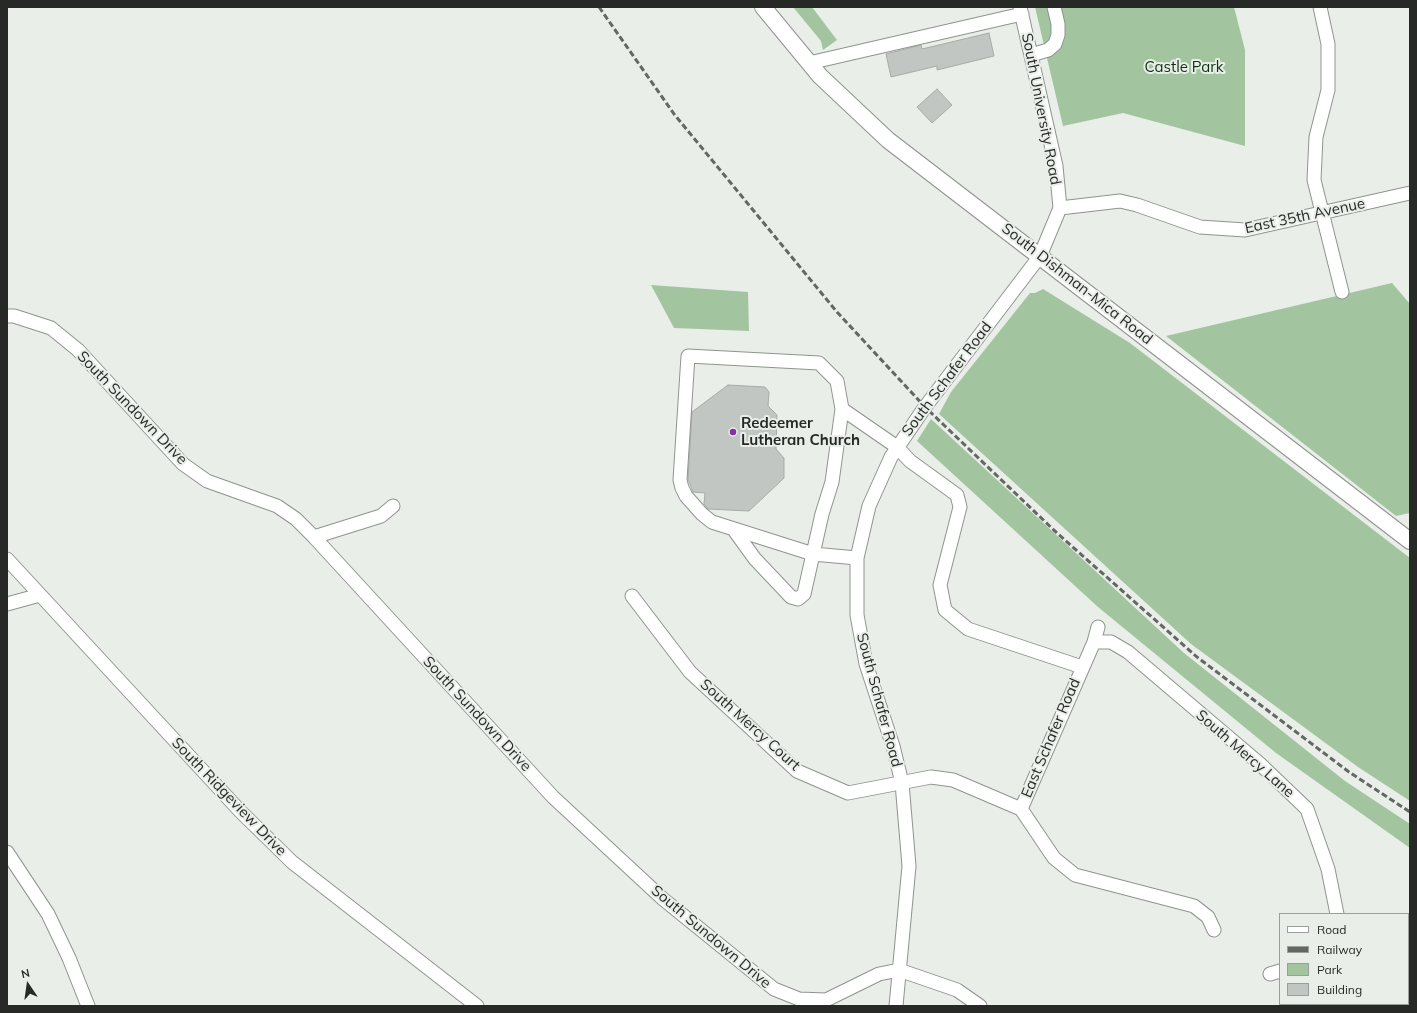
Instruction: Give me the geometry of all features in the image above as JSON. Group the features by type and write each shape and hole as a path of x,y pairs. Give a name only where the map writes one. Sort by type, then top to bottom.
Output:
{"main road":[{"name":"South Dishman-Mica Road","path":"763,7 820,76 888,140 1410,541"}],"street":[{"path":"1031,55 1048,50 1055,44 1058,35 1058,24 1054,7"},
{"path":"1320,7 1328,44 1328,90 1316,137 1314,180 1342,292"},
{"path":"809,63 1021,10"},
{"name":"South University Road","path":"1021,10 1056,166 1060,208 1040,256"},
{"name":"East 35th Avenue","path":"1060,208 1120,201 1137,205 1200,227 1245,230 1410,193"},
{"name":"South Schafer Road","path":"896,1006 908,866 902,783 893,746 866,664 857,615 857,558 869,506 897,447 925,406 1040,256"},
{"name":"South Sundown Drive","path":"7,316 14,316 51,328 78,350 183,464 207,481 277,506 296,520 314,537 553,797 663,899 774,989 799,999 826,1000 879,974 899,970"},
{"path":"734,530 755,559 791,597 798,599 804,594 813,554 822,514 832,482 842,409 837,381 819,363 688,356 681,484 686,496 702,514 712,522 734,530 778,541 813,554 857,558"},
{"path":"842,409 853,415 897,447"},
{"name":"East Schafer Road","path":"897,447 910,461 957,495 960,501 960,507 940,585 945,610 968,629 1082,667"},
{"path":"314,537 381,516 393,506"},
{"name":"South Ridgeview Drive","path":"7,560 240,811 292,862 477,1006"},
{"path":"7,604 40,595"},
{"name":"South Mercy Court","path":"632,596 690,672 797,770 848,793 932,777 953,780 1021,809"},
{"name":"East Schafer Road","path":"1021,809 1094,642 1098,627"},
{"name":"South Mercy Lane","path":"1094,642 1111,642 1128,652 1260,764 1307,809 1328,869 1337,913"},
{"path":"1021,809 1054,858 1075,875 1194,906 1208,917 1214,930"},
{"path":"7,852 48,914 69,958 88,1006"},
{"path":"899,970 957,990 980,1006"}],"green space":[{"path":"793,7 812,7 837,40 823,50 821,41"},
{"name":"Castle Park","path":"1035,7 1234,7 1245,50 1245,146 1123,113 1063,126"},
{"path":"1392,283 1410,304 1410,513 1396,516 1166,336"},
{"path":"651,285 748,292 749,331 674,328"},
{"path":"1043,289 1130,343 1410,558 1410,801 1358,767 1191,644 939,414 951,392 1030,293 1035,293"},
{"path":"931,419 1184,653 1345,781 1410,824 1410,848 1276,753 1098,607 917,441"}],"building":[{"path":"989,33 994,56 937,70 937,66 891,77 886,54 921,45 922,49"},
{"path":"937,89 952,105 932,123 917,107"},
{"name":"Redeemer Lutheran Church","path":"728,385 765,387 769,392 768,406 777,415 776,449 784,458 784,478 749,511 708,509 704,504 705,493 693,492 688,479 692,412"}],"railway":[{"path":"599,7 674,114 837,312 925,407 1058,534 1197,657 1349,772 1410,812"}],"place":[{"name":"Redeemer Lutheran Church","path":"733,432"}]}
